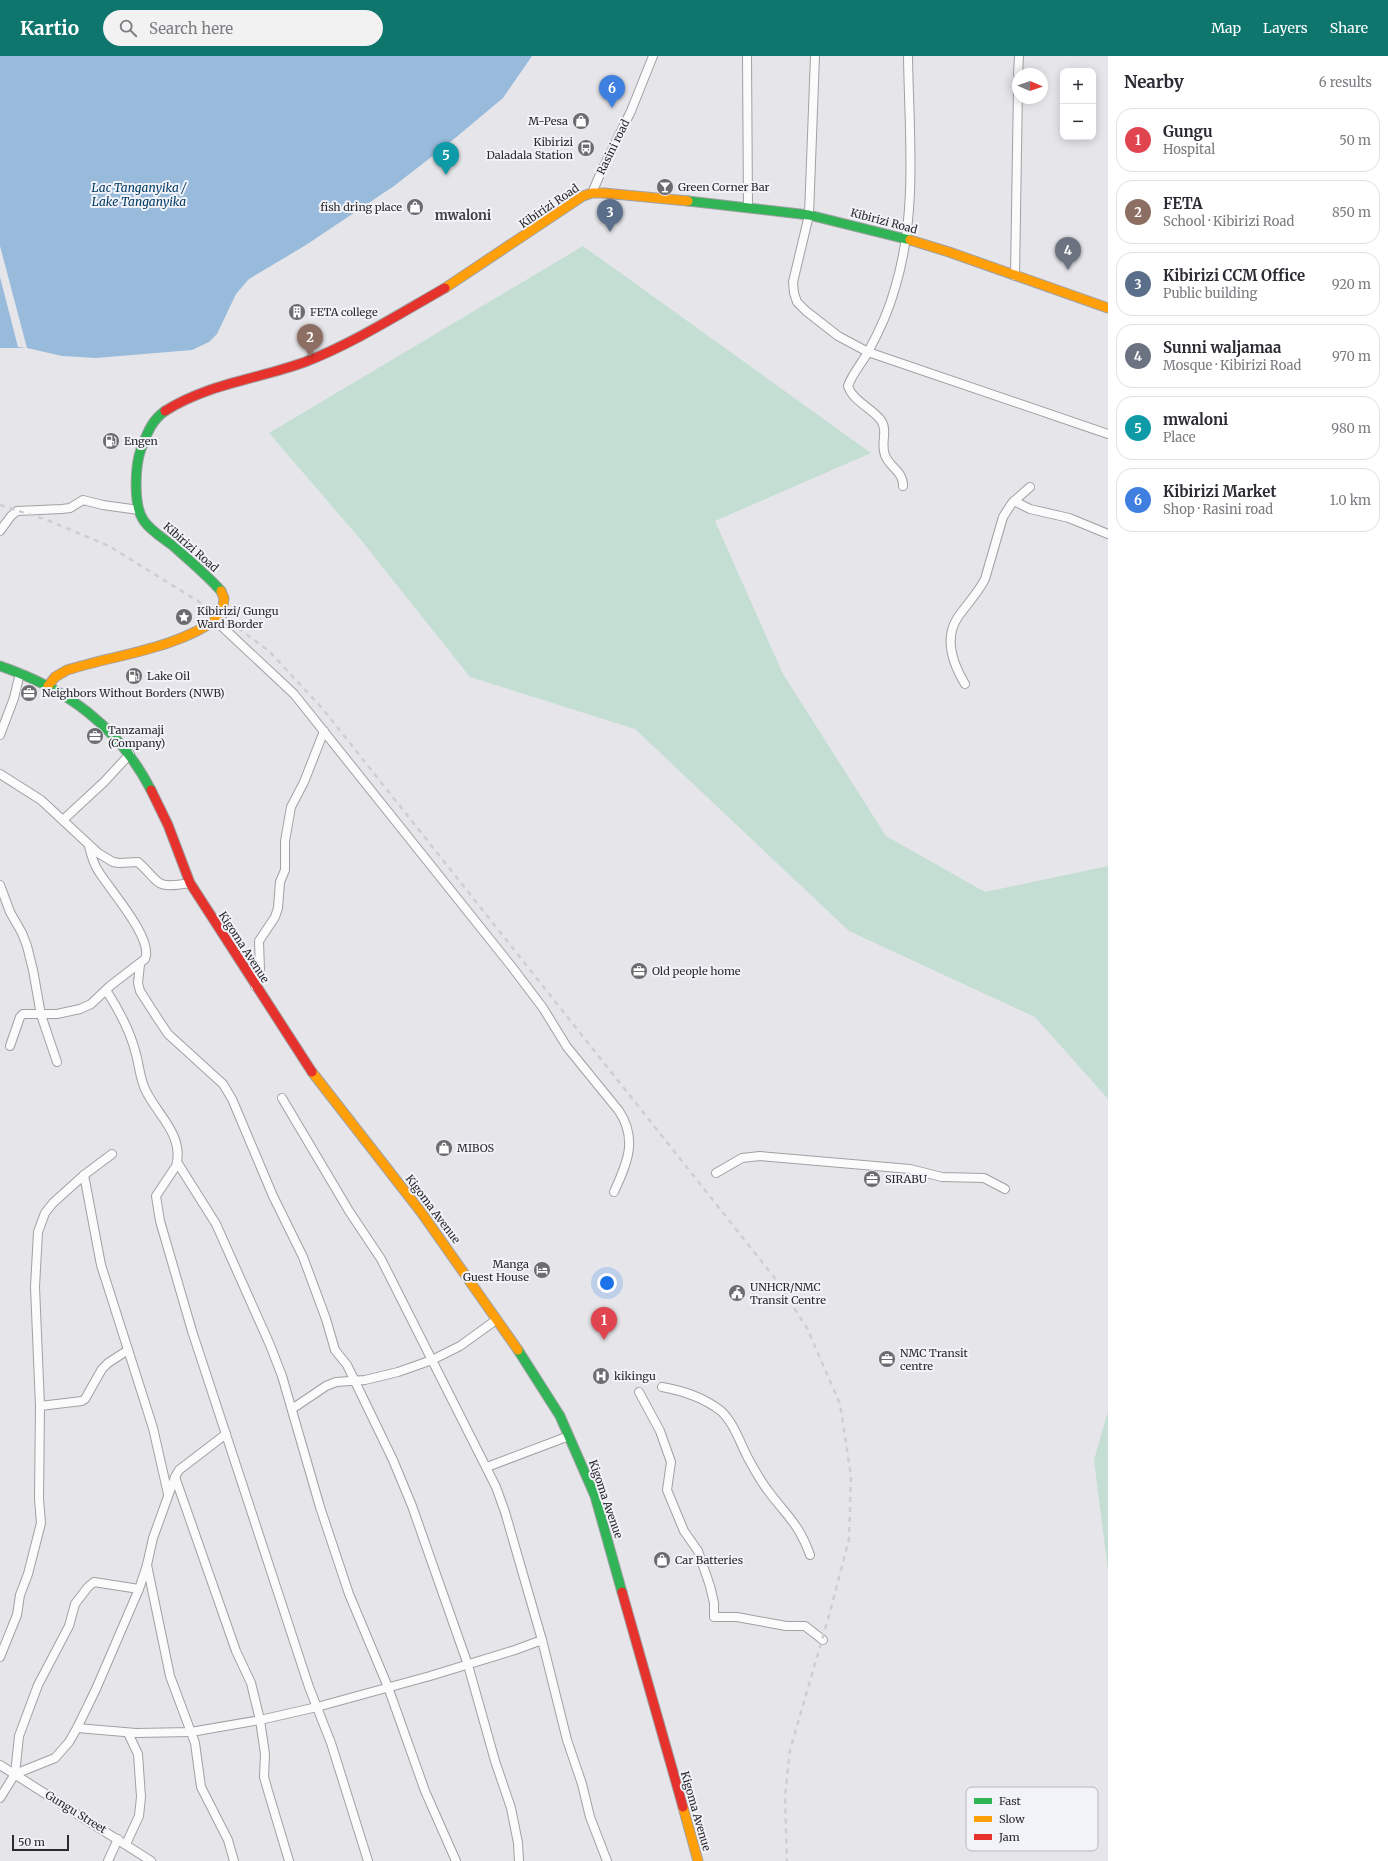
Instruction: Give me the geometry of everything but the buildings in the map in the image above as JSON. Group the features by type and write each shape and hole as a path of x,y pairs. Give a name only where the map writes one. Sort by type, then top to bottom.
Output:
{"street":[{"name":"Rasini road","path":"592,193 631,111 653,56"},
{"path":"747,56 748,208"},
{"path":"815,56 809,215 793,282 797,302 838,336 868,352 1108,434"},
{"path":"903,486 902,477 888,462 885,455 883,442 885,433 882,423 850,391 850,382 868,352 883,320 895,288 905,239 910,182 908,56"},
{"path":"1018,68 1019,56"},
{"path":"1015,276 1018,104"},
{"name":"Kibirizi Road","path":"216,621 222,616 224,610 224,598 221,591 201,570 152,529 144,521 139,510 136,471 139,454 149,428 156,417 168,409 207,390 304,362 344,345 448,288 574,202 592,193 640,195 809,215 905,239 1108,308"},
{"path":"965,684 952,658 950,648 952,634 957,619 981,587 998,529 1007,510 1014,501 1030,487"},
{"path":"0,531 17,511 70,508 83,500 104,505 139,510"},
{"path":"1014,501 1030,509 1069,518 1108,534"},
{"path":"48,686 55,677 66,670 166,644 197,632 216,621 281,681 324,731 512,967 543,1008 567,1047 612,1102 626,1122 630,1132 628,1156 614,1192"},
{"name":"Kigoma Avenue","path":"0,666 20,673 48,686 103,724 130,754 145,779 168,826 190,883 255,986 316,1076 421,1212 560,1416 595,1496 698,1861"},
{"path":"0,735 14,698 20,673"},
{"path":"255,986 260,971 259,941 275,917 279,901 280,882 285,870 285,841 288,816 293,801 304,782 324,731"},
{"path":"63,820 104,782 130,754"},
{"path":"0,774 41,800 89,846 113,862 138,862 153,879 164,886 190,883"},
{"path":"10,1046 18,1022 23,1014 41,1015 68,1013 91,1004 106,990 140,964 147,955 144,943 130,913 98,872 89,846"},
{"path":"0,885 10,912 22,933 27,946 34,970 41,1015 57,1062"},
{"path":"140,964 138,983 140,991 148,1005 168,1034 223,1084 232,1099 273,1196 303,1257 326,1319 335,1350 347,1365 393,1460 412,1506 468,1665 495,1761 511,1808 518,1843 519,1861"},
{"path":"106,990 128,1029 144,1089 171,1129 175,1142 177,1162 213,1218 231,1254 270,1345 292,1409 320,1507 349,1594 388,1687 426,1791 456,1861"},
{"path":"282,1098 349,1211 380,1259 486,1467 505,1512 542,1640 567,1740 582,1784 590,1817 606,1861"},
{"path":"0,1657 17,1615 20,1595 26,1582 41,1523 39,1499 40,1406 35,1287 38,1232 45,1213 53,1203 84,1175 112,1154"},
{"path":"716,1173 742,1158 760,1156 849,1165 910,1169 942,1176 984,1178 1005,1189"},
{"path":"177,1162 156,1196 160,1221 178,1286 226,1434 317,1707 331,1743 368,1861"},
{"path":"84,1175 101,1266 153,1428 169,1494"},
{"path":"292,1409 326,1386 336,1382 354,1381 398,1372 432,1360 460,1346 496,1320"},
{"path":"40,1406 82,1401 85,1399 102,1369 108,1363 128,1350"},
{"path":"662,1387 683,1391 697,1396 720,1411 726,1417 748,1458 769,1492 797,1525 810,1555"},
{"path":"639,1392 660,1431 672,1462 667,1490 684,1531 698,1551 710,1586 714,1603 714,1617 737,1616 786,1626 805,1626 823,1640"},
{"path":"15,1774 55,1758 68,1742 96,1689 139,1588 147,1564 153,1538 175,1477 180,1470 226,1434"},
{"path":"486,1467 569,1436"},
{"path":"175,1477 236,1651 251,1683 260,1720 265,1754 265,1784 289,1861"},
{"path":"147,1564 170,1676 198,1755 201,1787 211,1810 228,1840 234,1861"},
{"path":"0,1798 15,1774 18,1736 38,1685 69,1626 75,1604 88,1587 94,1582 139,1588"},
{"path":"76,1728 128,1732 191,1732 260,1720 317,1707 468,1665 542,1640"},
{"path":"126,1844 139,1816 141,1798 138,1754 128,1732"},
{"name":"Gungu Street","path":"0,1765 151,1861"},
{"path":"108,1861 118,1839"}],"green space":[{"path":"583,246 871,453 715,521 783,674 886,836 985,892 1108,866 1108,1099 1035,1017 849,931 635,729 470,677 361,540 269,433"},
{"path":"1108,1411 1108,1571 1094,1460"}],"water":[{"name":"Lac Tanganyika / Lake Tanganyika","path":"0,56 532,56 503,98 448,144 394,186 306,245 249,279 236,294 217,334 209,342 192,350 96,358 62,356 27,348 0,348"}],"pier":[{"path":"0,246 27,348 18,347 0,277"}],"railway":[{"path":"0,505 47,520 109,546 222,616 269,651 322,708 774,1277 807,1328 840,1404 851,1476 849,1539 830,1612 790,1750 785,1796 787,1861"}],"traffic: fast":[{"path":"688,201 809,215 910,240"},
{"path":"165,411 156,419 150,428 139,456 136,486 140,514 150,528 172,545 221,591"},
{"path":"0,666 47,686 69,698 88,713 123,747 138,767 151,790"},
{"path":"518,1350 560,1416 595,1496 622,1592"}],"traffic: slow":[{"path":"445,288 583,196 592,193 604,193 688,201"},
{"path":"910,240 949,252 1108,308"},
{"path":"48,686 55,677 67,670 166,644 204,627 222,616 224,598 221,591"},
{"path":"312,1072 421,1212 518,1350"},
{"path":"683,1807 698,1861"}],"traffic: jam":[{"path":"165,411 198,394 215,388 305,362 376,328 445,288"},
{"path":"151,790 168,825 190,883 312,1072"},
{"path":"622,1592 683,1807"}],"place":[{"name":"Kibirizi Market","path":"612,108"},
{"name":"M-Pesa","path":"581,121"},
{"name":"Kibirizi Daladala Station","path":"586,148"},
{"name":"mwaloni","path":"446,175"},
{"name":"Green Corner Bar","path":"665,187"},
{"name":"fish dring place","path":"415,207"},
{"name":"Kibirizi CCM Office","path":"610,232"},
{"name":"Sunni waljamaa","path":"1068,270"},
{"name":"FETA college","path":"297,312"},
{"name":"FETA","path":"310,357"},
{"name":"Engen","path":"111,441"},
{"name":"Kibirizi/ Gungu Ward Border","path":"184,617"},
{"name":"Lake Oil","path":"134,676"},
{"name":"Neighbors Without Borders (NWB)","path":"29,693"},
{"name":"Tanzamaji (Company)","path":"95,736"},
{"name":"Old people home","path":"639,971"},
{"name":"MIBOS","path":"444,1148"},
{"name":"SIRABU","path":"872,1179"},
{"name":"Manga Guest House","path":"542,1270"},
{"name":"UNHCR/NMC Transit Centre","path":"737,1293"},
{"name":"Gungu","path":"604,1340"},
{"name":"NMC Transit centre","path":"887,1359"},
{"name":"kikingu","path":"601,1376"},
{"name":"Car Batteries","path":"662,1560"}],"district":[{"name":"mwaloni","path":"463,215"}]}
